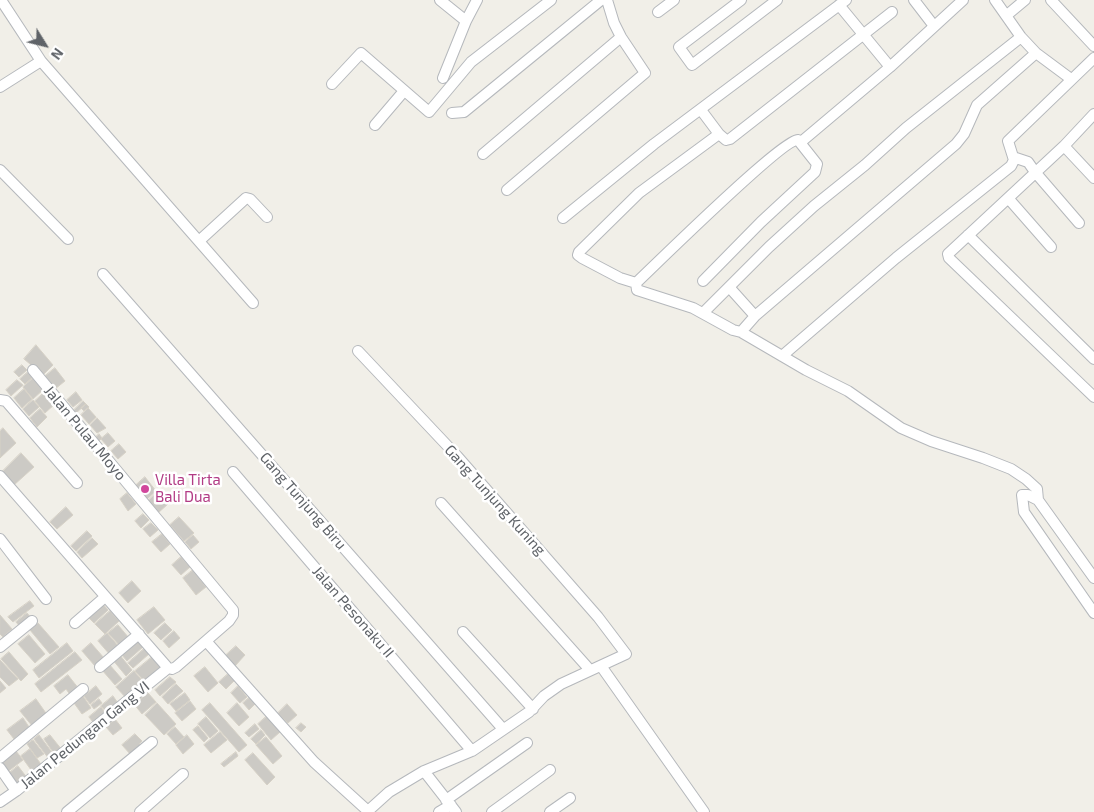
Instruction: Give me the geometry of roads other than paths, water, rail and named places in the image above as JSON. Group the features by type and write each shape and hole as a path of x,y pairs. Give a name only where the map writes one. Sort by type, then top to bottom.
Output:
{"street":[{"path":"1,0 41,61 253,302"},
{"path":"440,0 466,21"},
{"path":"442,78 477,0"},
{"path":"332,84 361,53 429,112 471,62 551,0"},
{"path":"452,112 464,112 601,0"},
{"path":"507,190 646,74 621,37 611,15 607,0"},
{"path":"658,12 674,0"},
{"path":"741,0 679,48 692,65 777,0"},
{"path":"914,0 934,26"},
{"path":"801,142 890,67 962,0"},
{"path":"995,0 1021,37 1036,53 1071,79"},
{"path":"1006,15 1026,0"},
{"path":"1051,0 1094,46"},
{"path":"563,218 654,144 843,2 863,34 890,67"},
{"path":"701,110 719,134 726,140 730,139 892,12"},
{"path":"483,154 621,37"},
{"path":"703,313 814,206 865,165 906,128 1021,37"},
{"path":"741,332 755,316 956,144 966,129 973,110 977,105 1036,53"},
{"path":"782,356 896,258 1012,166 1014,160 1008,141 1094,58"},
{"path":"0,87 41,61"},
{"path":"375,125 404,90"},
{"path":"1094,114 1064,146 951,250 949,258 1094,397"},
{"path":"636,283 620,278 582,258 578,255 579,252 639,193 719,134"},
{"path":"636,283 712,210 768,160 793,140 796,139 801,142 817,164 815,172 761,222 702,281"},
{"path":"1064,146 1094,178"},
{"path":"1013,157 1028,162 1079,223"},
{"path":"0,170 68,239"},
{"path":"199,241 246,198 250,198 267,216"},
{"path":"1008,198 1051,247"},
{"path":"968,235 1094,359"},
{"name":"Gang Tunjung Biru","path":"103,274 503,729"},
{"path":"636,283 637,290 682,304 703,313 733,330 741,332 820,378 848,391 901,428 931,442 1011,469 1031,483 1094,578"},
{"path":"729,287 755,316"},
{"name":"Gang Tunjung Kuning","path":"358,351 470,470 598,617 626,654 601,666"},
{"name":"Jalan Pulau Moyo","path":"33,370 232,607 234,612 231,619 176,667 168,668"},
{"path":"0,400 6,402 77,483"},
{"name":"Jalan Pesonaku II","path":"233,472 472,751"},
{"path":"0,476 168,668"},
{"path":"1038,496 1022,495 1024,512 1094,613"},
{"path":"441,503 590,670"},
{"path":"0,539 46,599"},
{"path":"75,623 105,597"},
{"path":"0,647 32,621"},
{"path":"463,632 533,709"},
{"path":"100,667 139,634"},
{"path":"206,641 314,762 368,811 389,792 424,771 472,751 533,709 544,696 554,689 601,666 704,812"},
{"name":"Jalan Pedungan Gang VI","path":"0,802 168,668"},
{"path":"0,758 82,689"},
{"path":"68,812 152,742"},
{"path":"439,812 451,806 527,743"},
{"path":"0,768 16,791"},
{"path":"492,812 550,770"},
{"path":"424,771 451,806"},
{"path":"140,812 183,774"},
{"path":"550,812 570,798"}],"place":[{"name":"Villa Tirta Bali Dua","path":"145,489"}]}
